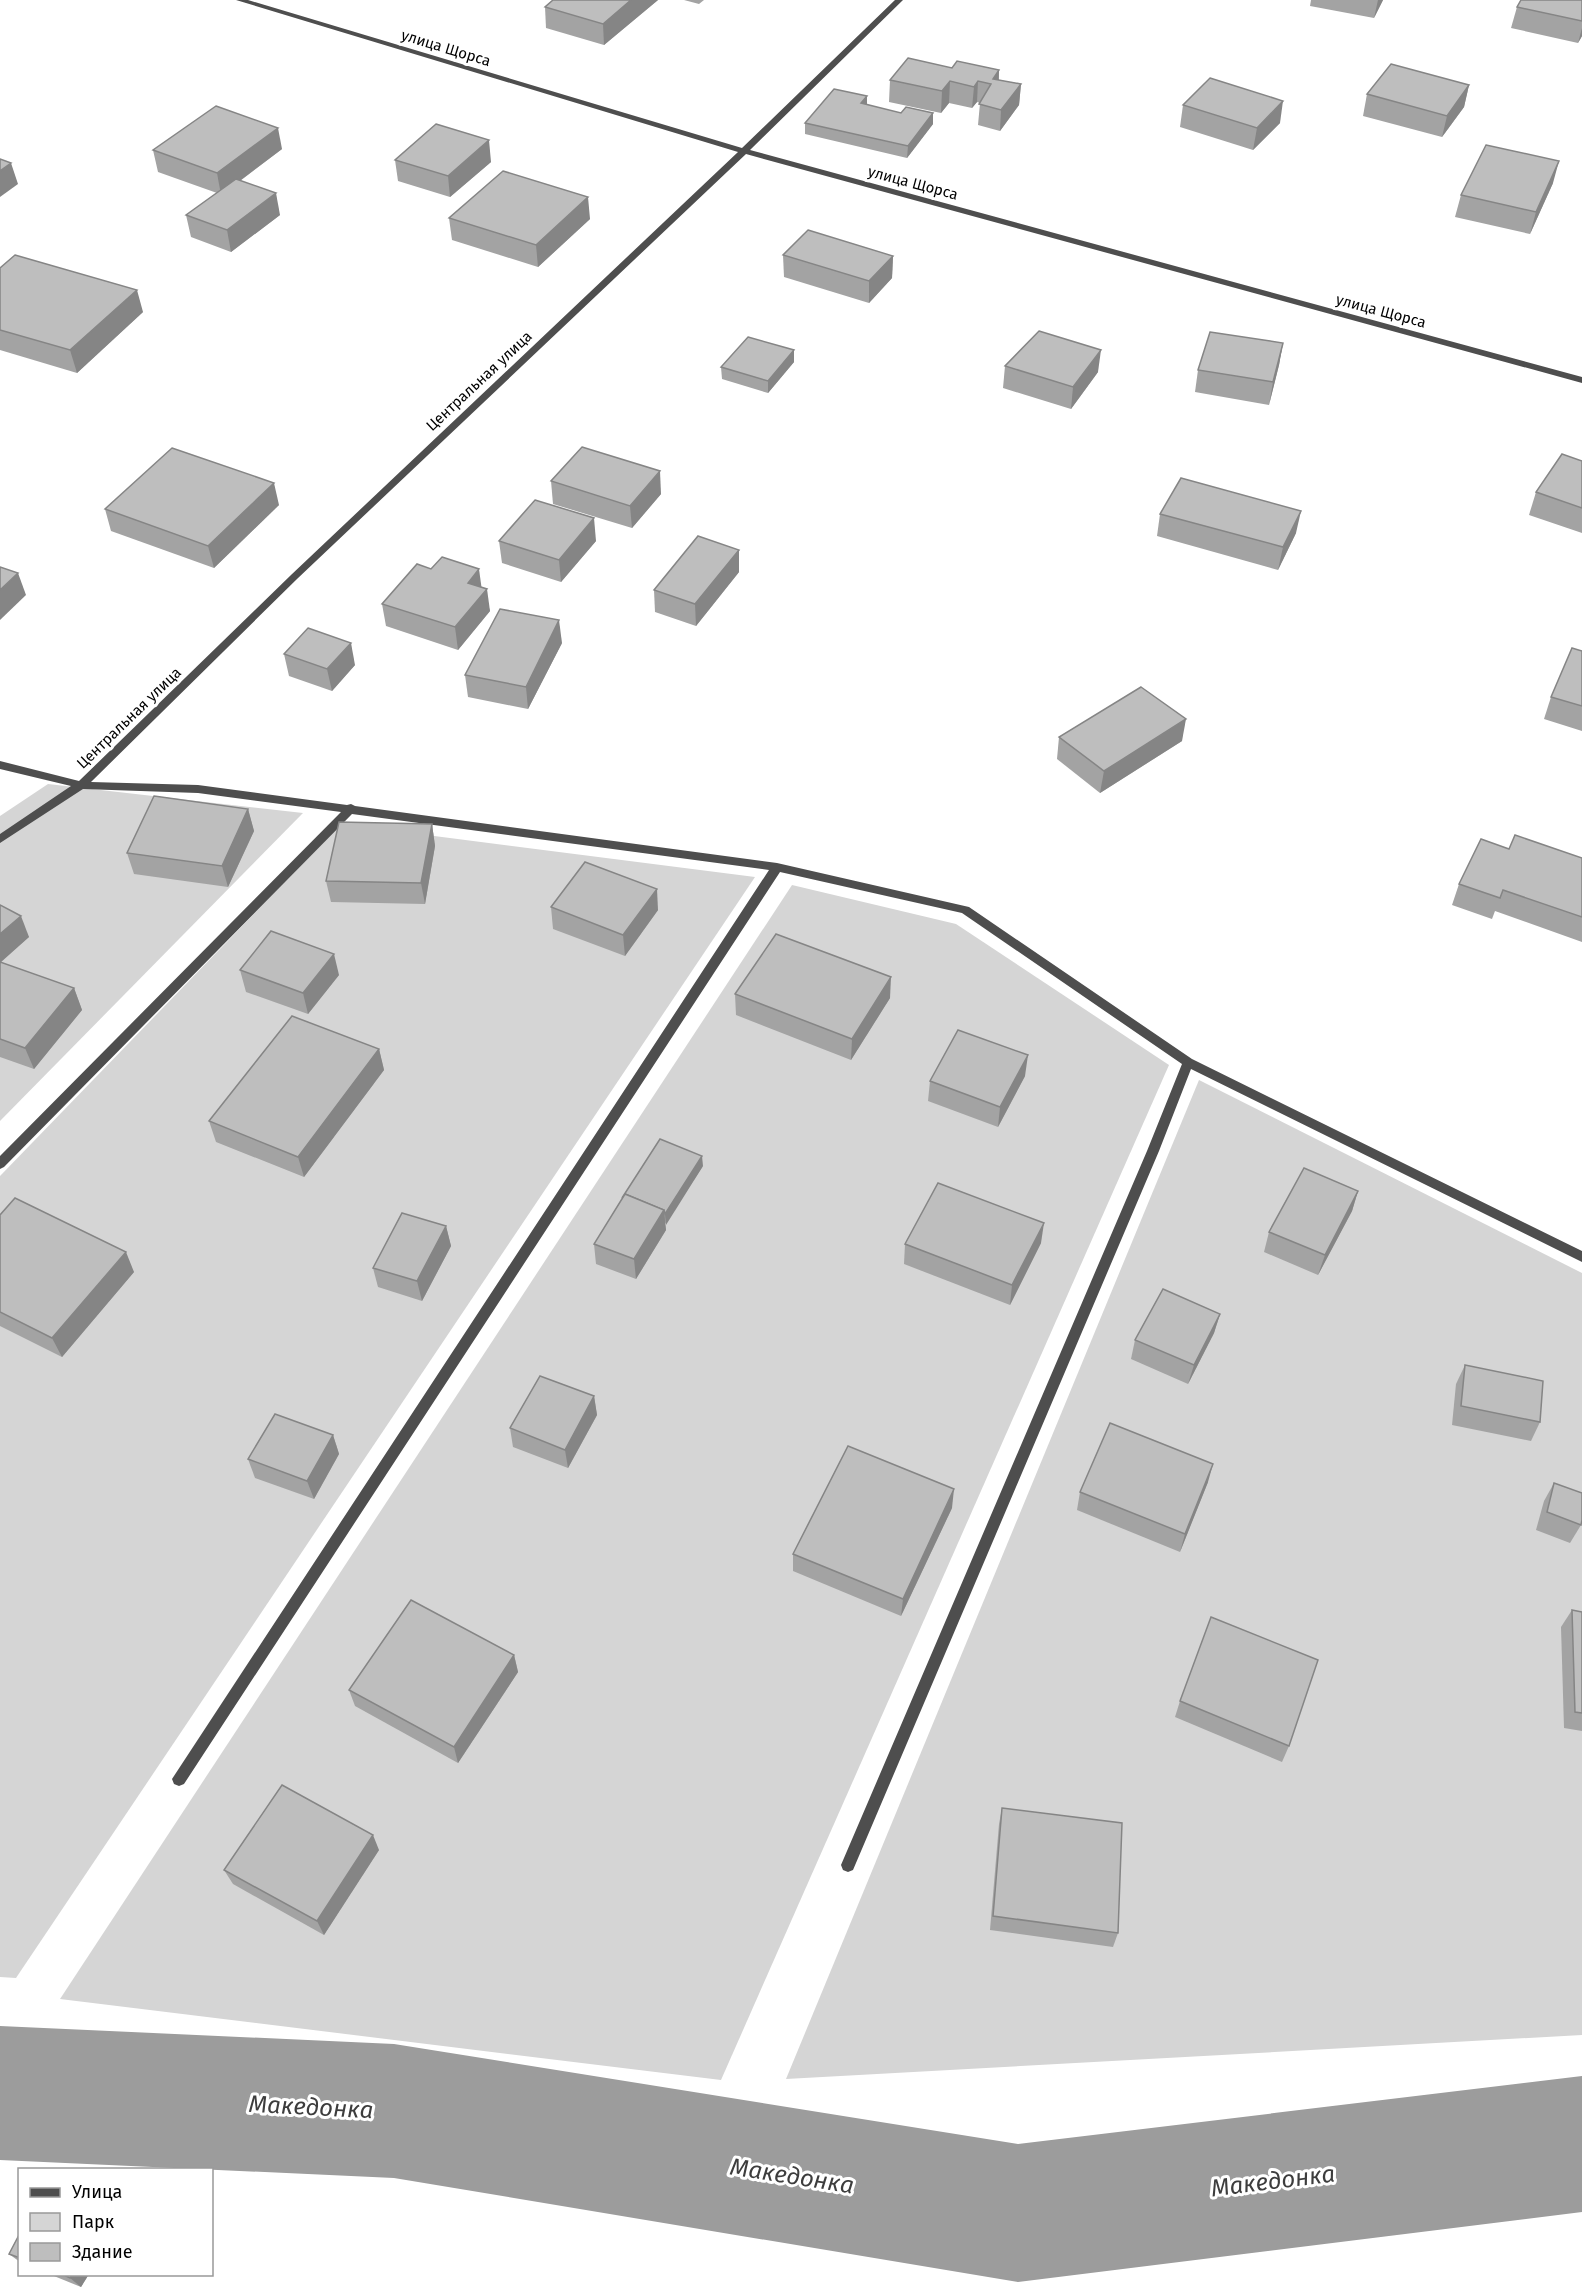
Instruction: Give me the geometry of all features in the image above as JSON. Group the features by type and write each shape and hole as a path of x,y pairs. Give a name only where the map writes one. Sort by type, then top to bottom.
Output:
{"street":[{"name":"улица Щорса","path":"240,0 744,151 1582,380"},
{"name":"Центральная улица","path":"0,840 81,785 294,577 744,151 899,0"},
{"path":"0,765 81,785 198,789 777,867 965,910 1188,1062 1582,1257"},
{"path":"0,1164 351,808"},
{"path":"179,1779 777,867"},
{"path":"848,1865 1153,1151 1188,1062"}],"green space":[{"path":"48,784 303,813 0,1121 0,816"},
{"path":"341,824 755,877 16,1978 0,1977 0,1176"},
{"path":"792,885 956,924 1169,1065 721,2080 60,1999"},
{"path":"1199,1080 1582,1273 1582,2035 786,2079"}],"building":[{"path":"553,0 631,0 603,24 545,7"},
{"path":"1521,0 1582,0 1582,21 1517,7"},
{"path":"908,58 952,68 957,61 999,70 993,79 1021,84 1001,110 979,104 991,84 978,81 974,87 950,81 942,91 890,80"},
{"path":"1391,64 1469,85 1447,116 1367,94"},
{"path":"1210,78 1283,101 1257,128 1183,105"},
{"path":"834,89 867,96 861,103 901,113 906,107 933,113 908,146 805,123"},
{"path":"216,106 278,128 217,173 153,150"},
{"path":"436,124 489,140 448,176 395,160"},
{"path":"1486,145 1559,161 1536,212 1461,195"},
{"path":"0,159 11,163 0,171"},
{"path":"503,171 588,197 536,245 449,218"},
{"path":"236,179 276,193 227,230 186,215"},
{"path":"808,230 893,256 869,281 783,255"},
{"path":"15,255 137,290 70,350 0,330 0,268"},
{"path":"1039,331 1101,350 1073,387 1005,366"},
{"path":"1210,332 1283,343 1273,382 1198,370"},
{"path":"748,337 794,350 768,381 721,367"},
{"path":"582,447 660,471 630,506 551,481"},
{"path":"172,448 274,483 208,546 105,509"},
{"path":"1562,454 1582,461 1582,508 1536,492"},
{"path":"1181,478 1301,511 1283,547 1160,514"},
{"path":"535,500 594,518 559,560 499,541"},
{"path":"698,536 739,550 695,604 654,590"},
{"path":"442,557 479,569 468,583 487,589 455,627 382,604 417,564 431,569"},
{"path":"0,567 18,573 0,590"},
{"path":"500,609 559,620 526,687 465,675"},
{"path":"308,628 351,643 327,669 284,654"},
{"path":"1572,648 1582,651 1582,706 1551,697"},
{"path":"1141,687 1186,719 1104,771 1059,737"},
{"path":"154,796 248,809 222,866 127,853"},
{"path":"339,822 432,824 421,883 326,881"},
{"path":"1515,835 1582,858 1582,917 1503,890 1500,898 1459,884 1481,839 1509,849"},
{"path":"585,862 657,889 623,935 551,907"},
{"path":"0,905 21,916 0,934"},
{"path":"271,931 334,954 303,993 240,970"},
{"path":"776,934 891,977 852,1039 735,994"},
{"path":"0,962 74,988 25,1048 0,1039"},
{"path":"292,1016 379,1049 298,1157 209,1121"},
{"path":"958,1030 1028,1055 1000,1107 930,1081"},
{"path":"660,1139 702,1156 665,1214 664,1210 625,1194 622,1198"},
{"path":"1304,1168 1358,1191 1325,1255 1269,1232"},
{"path":"938,1183 1044,1223 1012,1285 905,1244"},
{"path":"625,1194 664,1210 634,1259 594,1244"},
{"path":"15,1198 126,1252 52,1338 0,1312 0,1215"},
{"path":"402,1213 446,1226 417,1281 373,1268"},
{"path":"1163,1289 1220,1314 1194,1365 1135,1340"},
{"path":"1465,1365 1543,1381 1540,1422 1461,1406"},
{"path":"540,1376 594,1396 565,1450 510,1428"},
{"path":"275,1414 333,1435 307,1481 248,1459"},
{"path":"1110,1423 1213,1464 1185,1534 1080,1492"},
{"path":"848,1446 954,1489 903,1599 793,1554"},
{"path":"1554,1483 1582,1493 1581,1525 1547,1512"},
{"path":"411,1600 514,1655 454,1747 349,1690"},
{"path":"1572,1610 1582,1612 1582,1713 1575,1712"},
{"path":"1211,1617 1318,1660 1289,1746 1180,1701"},
{"path":"282,1785 373,1835 317,1921 224,1870"},
{"path":"1002,1808 1122,1823 1118,1933 993,1916"},
{"path":"18,2237 18,2257 9,2254"}],"waterway":[{"name":"Македонка","path":"0,2093 394,2111 1018,2213 1582,2144"}]}
